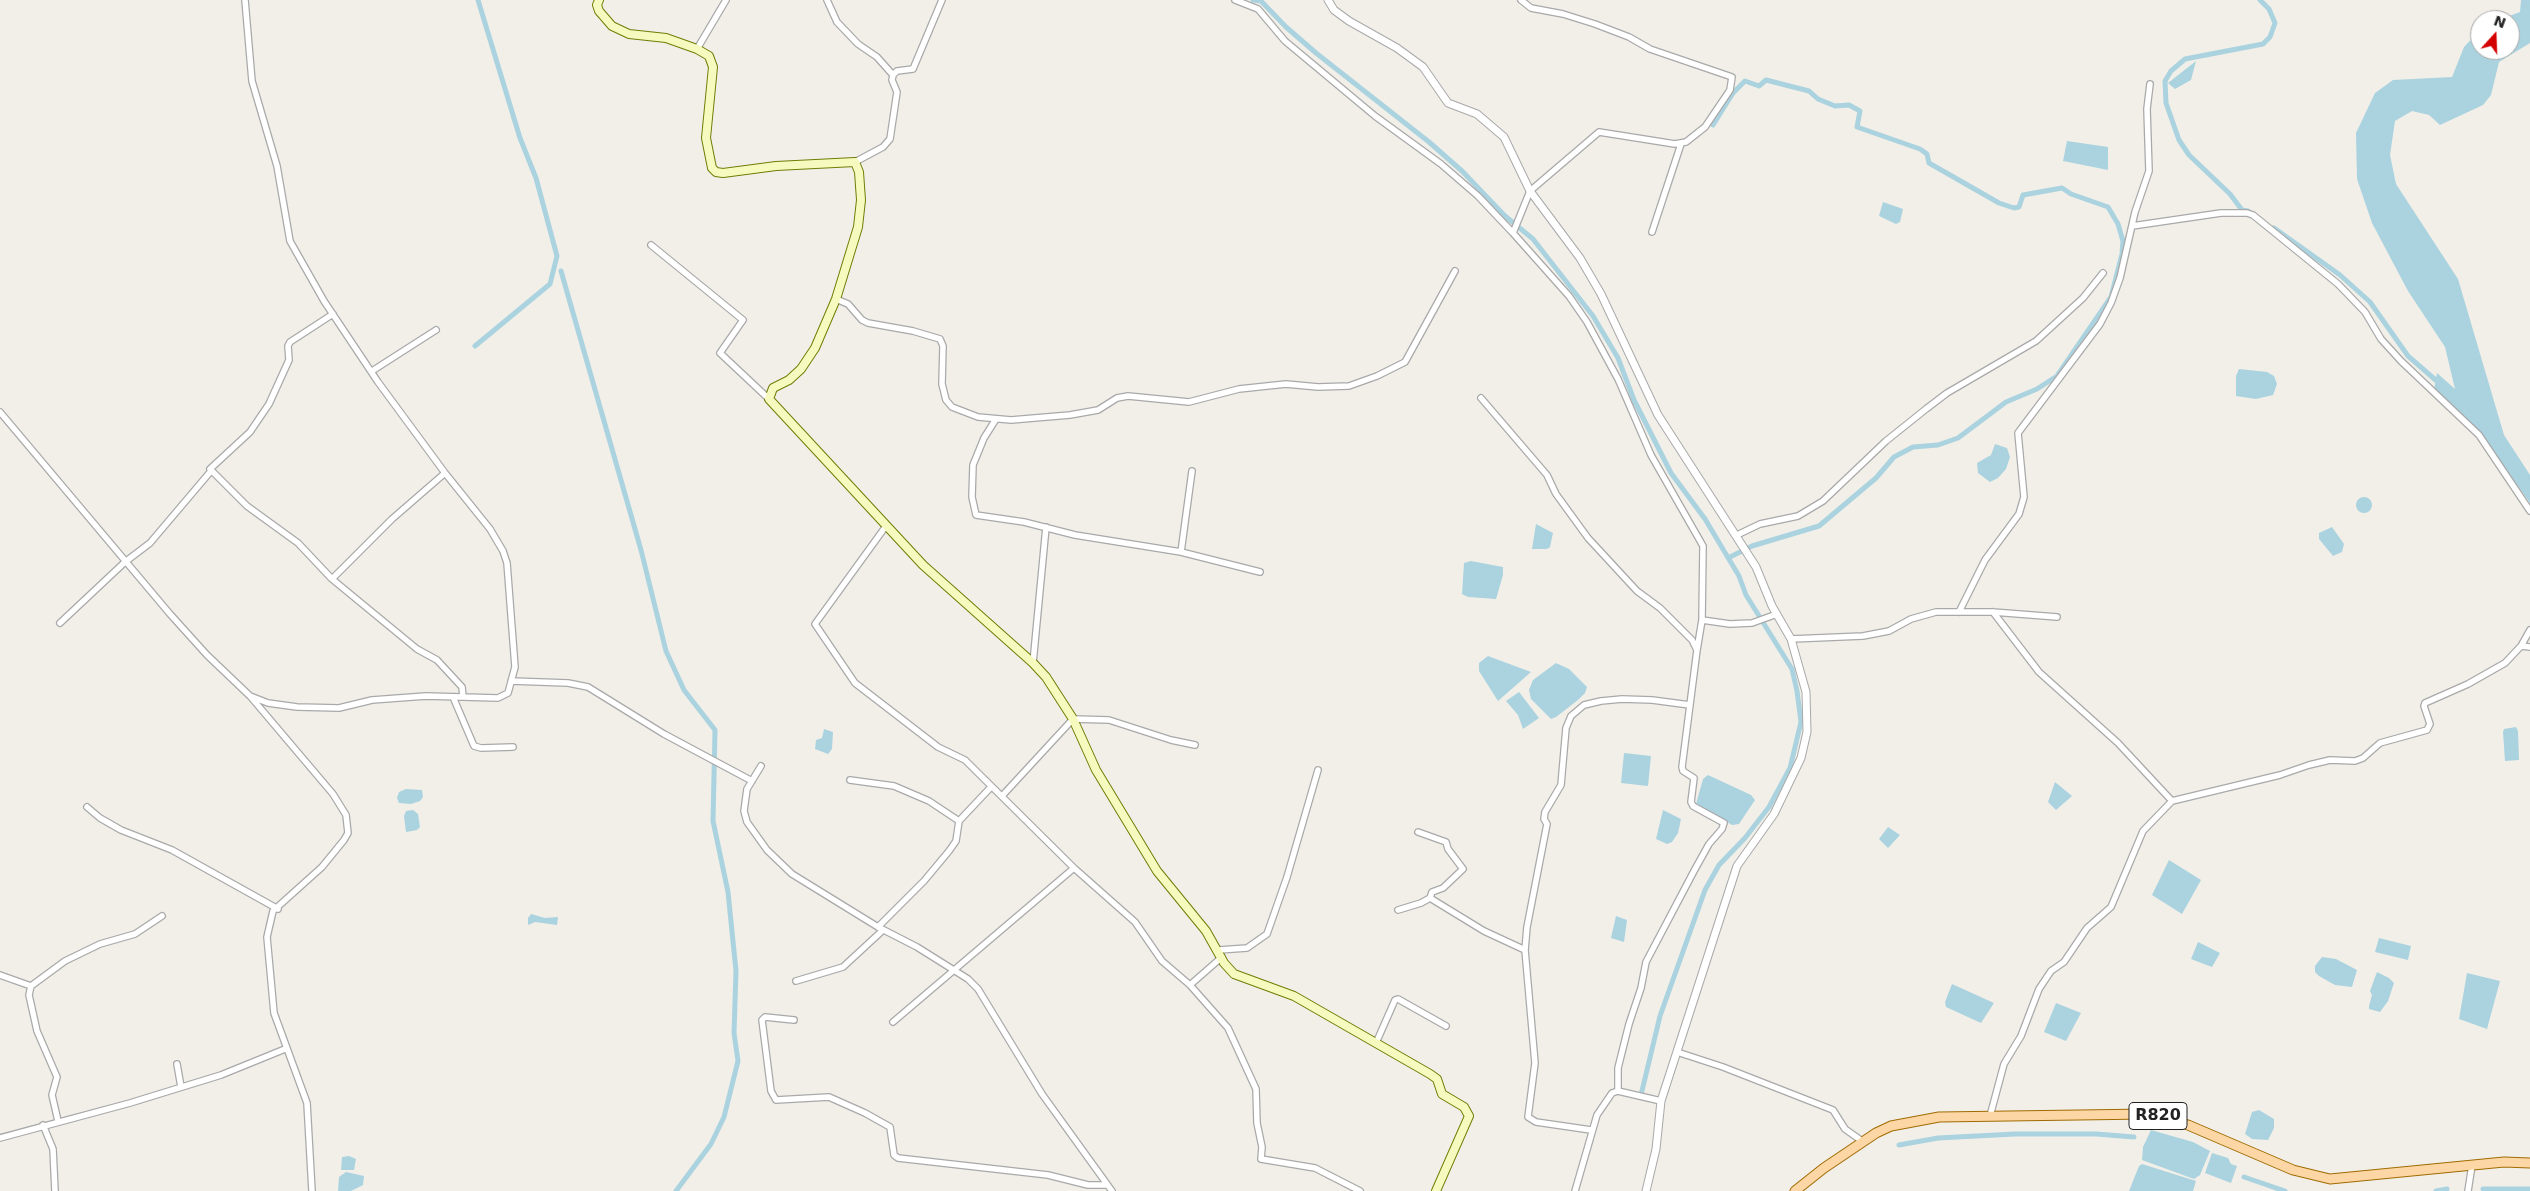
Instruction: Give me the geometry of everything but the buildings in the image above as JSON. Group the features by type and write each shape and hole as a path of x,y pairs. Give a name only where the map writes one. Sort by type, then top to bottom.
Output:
{"main road":[{"path":"599,0 597,5 599,11 612,26 629,34 666,38 697,49 709,56 713,67 706,138 712,168 716,172 855,162 859,172 861,200 858,227 836,299 815,348 801,369 789,380 773,388 769,398 847,480 886,526 923,565 1033,663 1055,690 1073,719 1096,770 1157,871 1234,974 1294,996 1376,1043 1437,1079 1442,1094 1467,1111 1468,1116 1436,1191"},
{"name":"R820","path":"1795,1191 1862,1141 1891,1126 1939,1117 2148,1114 2188,1125 2293,1170 2330,1179 2366,1177 2472,1165 2530,1163"}],"street":[{"path":"245,0 252,81 277,166 290,241 333,314 372,371 445,473 490,529 507,562 515,667 508,693 498,698 426,696 372,700 339,708 298,707 268,703 250,696"},
{"path":"697,49 726,0"},
{"path":"827,0 837,22 858,44 877,57 893,75"},
{"path":"855,162 883,147 890,139 897,92 892,80 893,75 897,71 913,69 942,0"},
{"path":"1235,0 1258,9 1285,41 1375,116 1441,164 1478,196 1514,232 1569,296 1587,322 1618,379 1651,455 1703,546 1702,620 1682,767 1683,771 1694,778 1692,806 1724,823 1709,844 1646,962 1642,988 1628,1024 1618,1068 1618,1091"},
{"path":"1328,0 1334,10 1349,21 1397,48 1423,67 1448,103 1477,114 1504,138 1530,191 1580,258 1601,294 1658,415 1738,536 1756,567 1776,614 1791,639 1806,692 1807,732 1801,758 1774,814 1736,866 1661,1101 1657,1125 1658,1138 1646,1191"},
{"path":"1520,0 1531,8 1563,14 1595,24 1629,37 1650,49 1732,77 1730,90 1705,127 1681,144 1652,232"},
{"path":"1959,612 1985,560 2020,514 2024,497 2018,433 2104,317 2120,278 2132,226 2149,171 2147,109 2150,84"},
{"path":"1514,232 1530,191 1599,132 1681,144"},
{"path":"2132,226 2221,213 2247,213 2253,215 2338,284 2365,312 2381,339 2401,361 2479,435 2530,511"},
{"path":"651,245 743,320 720,353 769,398"},
{"path":"836,299 848,304 862,320 868,323 913,331 940,339 943,346 942,384 946,400 952,407 978,417 1010,420 1070,415 1098,410 1117,398 1128,396 1189,402 1239,389 1286,384 1318,387 1349,386 1377,376 1405,362 1455,271"},
{"path":"1738,536 1760,524 1798,516 1823,501 1886,441 1926,409 1948,393 2036,341 2083,298 2103,273"},
{"path":"60,623 125,562 150,543 211,471 210,468 250,432 269,404 289,360 288,346 290,342 333,314"},
{"path":"372,371 436,330"},
{"path":"1481,398 1547,475 1556,494 1588,538 1637,591 1660,608 1692,640 1698,650"},
{"path":"0,412 125,562 207,655 250,696 333,794 346,815 348,827 344,840 322,867 278,909 273,911 267,937 274,1014 285,1049 307,1103 312,1191"},
{"path":"996,418 981,444 973,465 974,511 976,515 1024,522 1075,535 1181,552 1260,572"},
{"path":"211,471 247,506 298,543 332,579 417,649 437,660 462,687 463,697"},
{"path":"1181,552 1192,471"},
{"path":"332,579 392,519 445,473"},
{"path":"886,526 815,624 855,683 938,747 965,760 1074,868 1135,922 1162,961 1190,985 1228,1028 1256,1089 1257,1124 1262,1147 1261,1159 1315,1168 1360,1191"},
{"path":"1033,663 1046,527"},
{"path":"1791,639 1863,636 1889,631 1911,619 1936,612 1993,612 2057,617"},
{"path":"1993,612 2039,672 2118,743 2172,801"},
{"path":"1702,620 1730,624 1752,623 1776,614"},
{"path":"1990,1116 2004,1064 2021,1036 2039,989 2051,971 2064,962 2087,928 2111,907 2143,831 2172,801 2280,775 2330,760 2363,758 2380,743 2427,730 2430,724 2424,706 2425,702 2449,694 2504,663 2521,646 2530,630"},
{"path":"2521,646 2530,647"},
{"path":"511,681 568,683 588,686 664,734 752,781"},
{"path":"453,697 474,746 481,748 513,748"},
{"path":"1591,1130 1536,1122 1528,1117 1534,1063 1525,950 1532,898 1548,824 1544,819 1545,812 1561,785 1566,728 1571,716 1584,705 1600,701 1652,700 1690,705"},
{"path":"1002,796 1073,719 1109,720 1171,740 1195,745"},
{"path":"762,766 752,781 746,795 744,811 748,822 767,850 792,874 881,929 918,947 956,970 978,989 1042,1094 1112,1191"},
{"path":"1190,985 1220,954 1247,948 1267,934 1287,877 1318,770"},
{"path":"850,780 894,786 929,801 959,821"},
{"path":"796,981 843,967 881,929 949,852 956,841 959,821 991,787"},
{"path":"87,807 100,818 121,830 172,850 278,909"},
{"path":"1398,910 1421,904 1430,898 1432,892 1448,884 1463,868 1448,849 1446,842 1418,832"},
{"path":"893,1022 1074,868"},
{"path":"1430,898 1484,931 1525,950"},
{"path":"58,1121 52,1095 57,1077 37,1031 30,995 31,986 65,961 100,944 135,934 162,916"},
{"path":"0,975 31,986"},
{"path":"1376,1043 1395,1000 1398,999 1446,1026"},
{"path":"794,1020 765,1017 762,1020 771,1091 776,1100 829,1097 859,1110 890,1127 894,1155 898,1158 1029,1174 1048,1174 1088,1185 1107,1185"},
{"path":"0,1138 130,1103 221,1075 285,1049"},
{"path":"1677,1052 1723,1067 1833,1110 1845,1129 1862,1141"},
{"path":"177,1064 182,1087"},
{"path":"1574,1191 1597,1114 1612,1093 1618,1091 1661,1101"},
{"path":"43,1125 53,1150 55,1191"},
{"path":"2468,1191 2472,1165"}],"water":[{"path":"2521,0 2530,0 2530,43 2520,49"},
{"path":"2470,41 2470,60 2502,60 2499,62 2491,95 2483,105 2440,125 2429,115 2412,111 2395,121 2390,155 2396,184 2458,279 2504,435 2530,475 2530,503 2490,447 2434,390 2437,373 2455,389 2445,347 2408,291 2372,223 2357,179 2356,133 2375,93 2393,80 2452,77 2464,47"},
{"path":"2196,61 2191,80 2175,89 2168,83"},
{"path":"2067,141 2108,147 2108,170 2063,161"},
{"path":"1883,202 1903,209 1900,222 1896,224 1879,216"},
{"path":"2239,369 2267,372 2274,376 2277,384 2273,395 2256,399 2236,396 2236,376"},
{"path":"1995,444 2007,448 2010,457 2006,469 1998,478 1990,482 1978,473 1977,463 1991,455"},
{"path":"2364,497 2372,505 2364,513 2356,505"},
{"path":"1536,524 1553,533 1550,547 1547,549 1532,549"},
{"path":"2332,527 2344,544 2342,552 2333,556 2319,539 2319,533"},
{"path":"1471,561 1503,567 1503,575 1496,599 1468,597 1462,594 1464,563"},
{"path":"1488,656 1531,672 1498,701 1479,671 1479,663"},
{"path":"1556,663 1569,669 1587,687 1585,693 1578,700 1551,719 1531,699 1529,690 1533,680"},
{"path":"1519,692 1539,718 1523,729 1518,715 1506,701"},
{"path":"2516,727 2518,731 2519,760 2505,761 2503,732 2504,729"},
{"path":"824,729 833,732 832,749 828,754 815,749 816,740 822,738"},
{"path":"1624,753 1651,756 1648,786 1621,783"},
{"path":"1708,775 1751,795 1755,800 1739,824 1732,825 1696,804 1703,779"},
{"path":"2055,782 2072,796 2056,810 2048,802"},
{"path":"406,789 422,790 423,797 420,801 411,804 399,803 397,798 399,792"},
{"path":"413,810 418,814 420,827 417,830 406,832 404,816 406,811"},
{"path":"1663,810 1681,819 1678,833 1672,842 1667,844 1656,839"},
{"path":"1888,827 1900,835 1888,848 1879,839"},
{"path":"2169,860 2201,880 2182,914 2152,895"},
{"path":"531,914 545,918 558,917 557,925 535,922 528,925 528,918"},
{"path":"1616,916 1627,920 1624,942 1611,938"},
{"path":"2379,938 2411,946 2408,960 2375,952"},
{"path":"2198,942 2220,953 2212,967 2191,959"},
{"path":"2322,957 2336,959 2357,970 2352,987 2335,985 2315,972 2315,966"},
{"path":"2377,972 2394,983 2388,1001 2380,1012 2369,1009 2372,995 2370,991"},
{"path":"2467,973 2500,981 2487,1029 2459,1019"},
{"path":"1952,984 1994,1003 1981,1023 1946,1007 1945,1002"},
{"path":"2056,1003 2081,1013 2066,1041 2044,1032"},
{"path":"2259,1110 2274,1119 2274,1128 2268,1140 2252,1139 2245,1134 2252,1112"},
{"path":"2151,1130 2193,1142 2210,1151 2200,1175 2194,1179 2142,1160 2143,1147"},
{"path":"2212,1153 2228,1158 2231,1164 2237,1166 2231,1183 2205,1173"},
{"path":"349,1156 356,1159 354,1170 341,1170 342,1157"},
{"path":"2142,1164 2196,1181 2193,1191 2129,1191 2139,1166"},
{"path":"346,1172 364,1176 363,1185 351,1191 338,1191 339,1177"}],"waterway":[{"path":"475,346 550,284 557,256 536,178 520,138 478,0"},
{"path":"1253,0 1261,1 1286,27 1316,53 1429,142 1462,171 1505,216 1533,239 1593,316 1618,358 1634,400 1671,473 1705,519 1739,576 1746,595 1792,669 1801,722 1790,768 1769,807 1745,838 1719,865 1705,890 1660,1016 1641,1095"},
{"path":"2248,211 2242,210 2230,194 2189,155 2179,140 2166,103 2165,81 2171,71 2185,59 2263,44 2270,37 2275,23 2269,9 2260,0"},
{"path":"1713,125 1733,93 1745,81 1759,86 1766,80 1809,91 1818,99 1835,106 1849,105 1860,111 1857,127 1920,149 1927,154 1929,163 1999,203 2014,208 2019,207 2023,195 2062,188 2071,194 2108,207 2118,224 2123,241 2122,254 2111,297 2057,376 2037,389 2006,402 1958,438 1938,445 1913,447 1894,457 1876,478 1819,526 1752,546 1728,558"},
{"path":"2274,228 2340,275 2370,302 2408,356 2439,383"},
{"path":"561,271 641,550 666,651 684,690 715,730 713,821 728,892 736,971 734,1033 738,1061 724,1117 711,1144 676,1191"},
{"path":"1899,1145 1938,1138 2015,1134 2096,1134 2134,1137"},
{"path":"2244,1177 2285,1191"},
{"path":"2436,1191 2447,1189"},
{"path":"2483,1189 2530,1189"}]}
